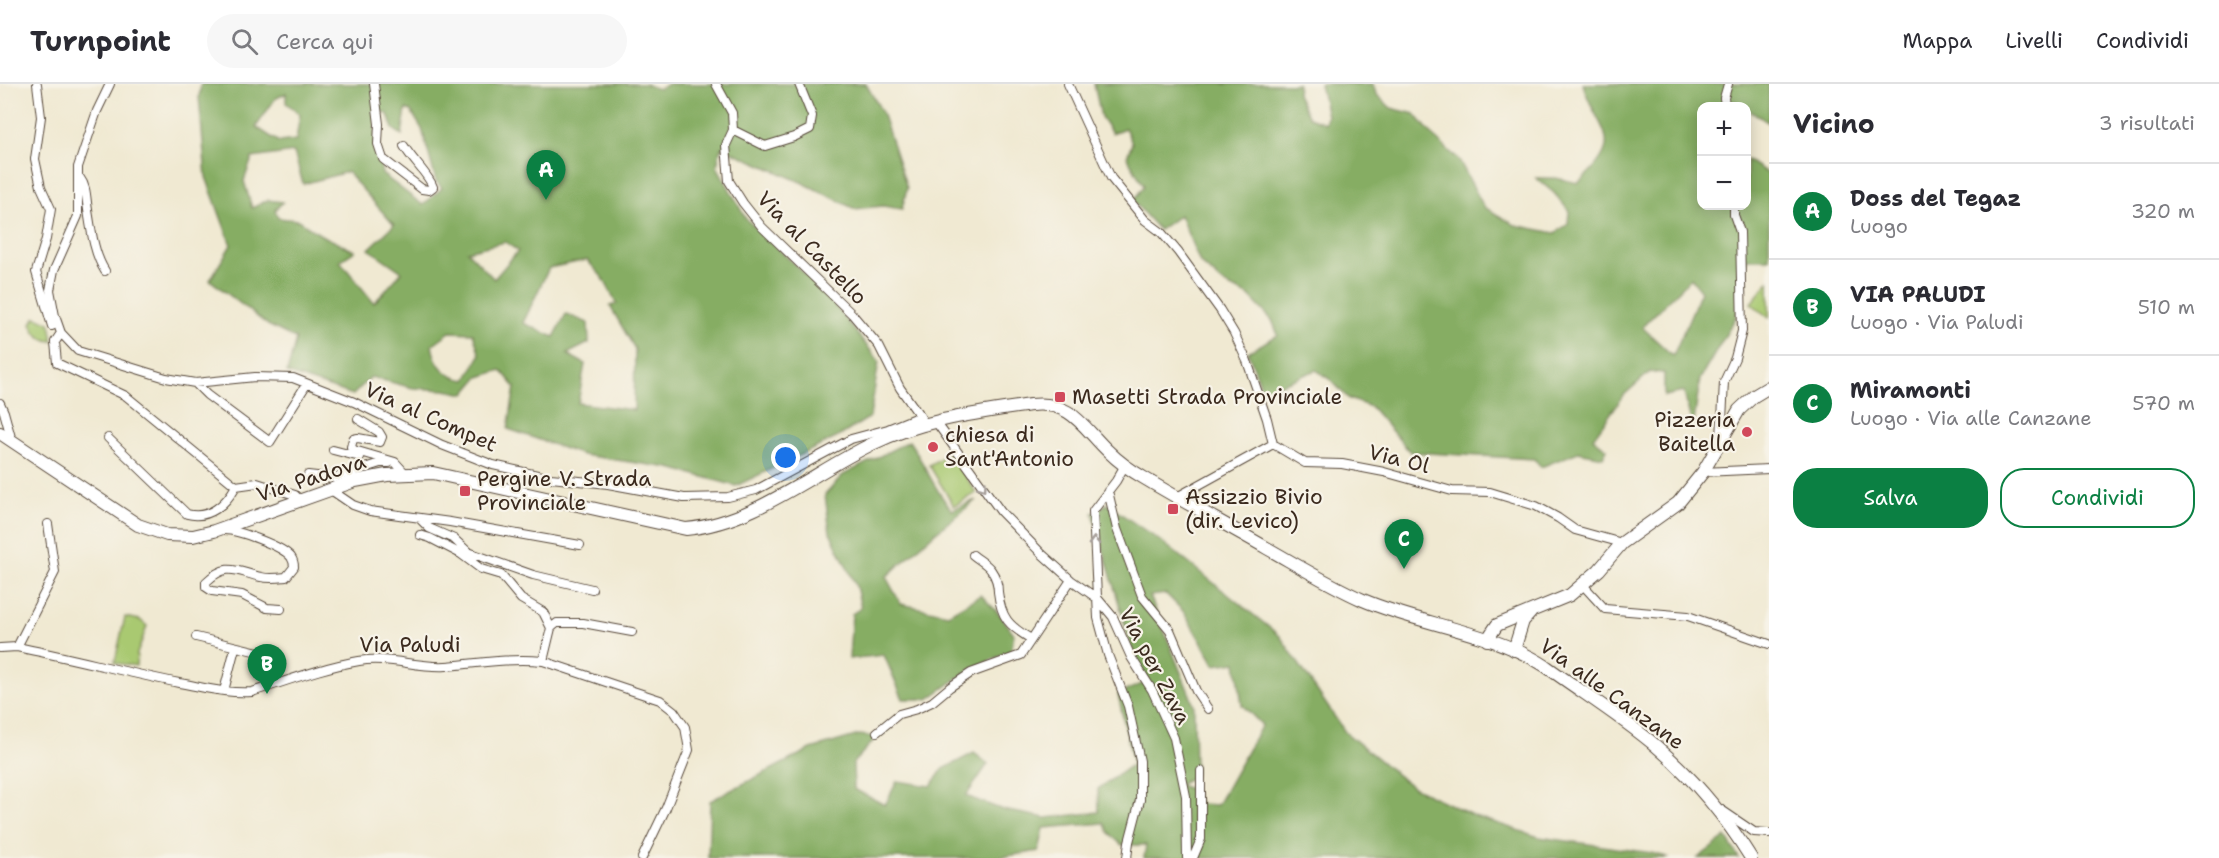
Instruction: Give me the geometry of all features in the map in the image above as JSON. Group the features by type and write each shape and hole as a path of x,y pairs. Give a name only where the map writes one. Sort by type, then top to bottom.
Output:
{"main road":[{"path":"1487,640 1497,625 1561,600 1582,585 1599,570 1622,543 1678,503 1703,472 1739,410 1754,396 1769,387"},
{"name":"Via Padova","path":"0,432 138,525 167,535 193,536 214,531 372,477 405,473 433,473 686,529 708,526 735,518 872,444 927,421 1035,405 1063,409 1080,420 1108,452 1125,465"},
{"name":"Via alle Canzane","path":"1125,465 1310,573 1362,599 1414,619 1487,640 1532,656 1654,744 1708,799 1732,828 1751,858"},
{"path":"1514,650 1523,621 1532,611"}],"street":[{"path":"37,84 41,117 35,159 41,187 51,209 46,239 36,272 54,331 60,333"},
{"path":"110,84 97,111 78,167 78,216 54,270 50,290 60,333 56,342 57,363 126,396 236,486 257,483 295,495 301,501"},
{"path":"375,84 379,124 378,144 383,159 422,189 429,190 433,187 430,180 411,159 404,146"},
{"name":"Via al Castello","path":"716,84 732,113 733,130 726,145 729,181 743,203 762,227 852,314 879,346 900,388 927,421 941,432 1001,512 1071,580 1098,599"},
{"path":"733,130 765,146 794,137 810,129 812,116 799,84"},
{"path":"1068,84 1111,178 1145,220 1161,232 1178,252 1234,333 1247,361 1267,419 1273,444 1177,497"},
{"path":"1724,102 1728,84"},
{"path":"79,177 84,183 100,262 105,271"},
{"path":"1720,442 1724,382 1735,358 1742,332 1740,232 1734,210"},
{"name":"Via al Compet","path":"60,333 78,351 166,378 195,382 265,377 293,378 306,385 321,388 442,445 493,465 551,478 608,484 684,498 729,497 756,490 851,439 927,421"},
{"path":"195,382 207,395 270,442 306,385"},
{"path":"0,404 12,441"},
{"path":"358,419 379,432 382,437 380,442 353,439 351,447 354,450 395,462 405,473"},
{"path":"108,438 187,514 197,517 210,514 236,486"},
{"name":"Via Ol","path":"1273,444 1305,463 1342,464 1384,472 1452,491 1490,492 1536,506 1575,530 1622,543"},
{"path":"333,450 380,463"},
{"path":"308,475 334,478 380,463 395,462"},
{"path":"1125,465 1093,511 1098,618 1108,655 1128,706 1140,761 1140,800 1128,842 1127,858"},
{"path":"1703,472 1769,469"},
{"path":"331,490 353,505 370,511 580,545"},
{"path":"1108,491 1117,529 1142,596 1170,630 1196,691 1208,709"},
{"path":"418,518 429,528 454,539 468,552 533,575 592,589"},
{"path":"17,647 56,572 48,524"},
{"path":"214,531 232,530 246,533 285,552 292,558 294,567 286,578 261,577 237,569 227,569 210,578 206,582 206,587 212,591 242,595 267,608 282,609"},
{"path":"420,535 461,554 481,569 501,575 520,598 543,612 551,628"},
{"path":"973,555 991,570 998,582 1000,604 1005,618 1014,629 1031,639"},
{"path":"877,732 898,714 932,702 971,674 1021,655 1071,580"},
{"path":"1582,585 1605,609 1688,616 1769,644"},
{"name":"Via per Zava","path":"1098,599 1113,617 1131,657 1152,690 1174,738 1186,796 1187,858"},
{"path":"543,661 551,628 557,623 568,622 632,632"},
{"path":"196,637 262,653"},
{"name":"Via Paludi","path":"0,648 17,647 224,691 252,692 359,661 384,660 424,666 525,659 543,661 660,700 674,711 685,727 689,750 684,768 642,858"},
{"path":"224,691 235,648"},
{"path":"1193,858 1201,839 1201,771"},
{"path":"1708,799 1754,832 1769,833"}],"green space":[{"path":"201,84 645,84 658,89 669,84 866,84 882,112 907,188 902,209 883,206 855,209 721,147 717,166 746,219 824,292 879,361 870,417 838,437 736,486 670,468 583,455 508,429 515,387 501,370 479,377 465,394 413,388 371,377 353,395 287,373 296,339 268,325 210,280 231,245 206,177 199,97","holes":["286,93 286,103 300,114 296,140 279,142 256,127 275,99","406,109 411,111 422,129 436,181 442,188 423,205 382,174 375,128 381,112 388,114 393,129 402,135","294,152 303,184 347,172 394,225 369,249 402,272 374,303 340,261 355,251 321,235 298,220 278,218 275,210 283,202 268,200 252,208 244,181 252,158","505,242 518,251 494,279 467,251","587,260 603,278 617,304 610,306 635,349 634,410 578,403 585,364 567,354 589,343 588,323 566,314 554,337 523,323 549,268","450,332 473,333 480,355 466,380 447,373 436,358 432,345"]},
{"path":"1094,84 1298,84 1297,94 1309,117 1325,123 1327,116 1320,84 1373,84 1376,94 1391,108 1415,114 1434,137 1459,160 1484,207 1515,225 1555,233 1568,224 1569,211 1554,193 1536,178 1556,178 1578,183 1594,168 1603,155 1606,145 1605,135 1583,84 1769,84 1769,123 1751,112 1751,102 1697,102 1697,210 1751,210 1751,163 1769,174 1769,259 1747,259 1736,317 1700,379 1693,430 1684,392 1664,396 1664,373 1650,372 1624,395 1593,438 1607,449 1603,457 1578,452 1541,467 1534,459 1410,452 1371,407 1349,399 1329,378 1316,370 1263,392 1248,352 1278,335 1272,320 1248,295 1226,285 1200,263 1180,215 1159,230 1133,201 1144,186 1127,157 1132,143 1125,128 1112,133 1101,117","holes":["1691,278 1701,291 1673,356 1642,327"]},
{"path":"1769,281 1769,318 1751,303"},
{"path":"36,317 50,323 53,341 42,338 34,331 31,323"},
{"path":"909,441 952,510 976,500 886,577 901,604 948,614 981,595 1014,634 1011,651 971,669 928,699 903,699 884,655 849,659 852,614 861,608 856,586 830,532 825,495 843,475"},
{"path":"951,452 976,493 954,506 929,465"},
{"path":"1107,504 1166,545 1280,636 1345,732 1411,786 1474,816 1539,837 1652,853 1670,858 1144,858 1146,845 1122,845 1110,834 1104,823 1044,828 1039,851 994,858 708,858 710,801 811,749 859,735 877,737 853,763 854,789 885,805 897,781 931,786 943,769 974,753 988,764 966,796 1003,810 1046,818 1099,812 1098,789 1133,764 1118,694 1149,681 1135,660 1093,513","holes":["1166,594 1183,611 1215,665 1236,662 1242,705 1262,725 1217,805 1200,804 1194,790 1179,785 1195,775 1194,705 1150,596"]},
{"path":"125,617 140,620 147,626 137,654 136,666 115,663"},
{"path":"1726,837 1739,858 1698,858"}],"place":[{"name":"Doss del Tegaz","path":"546,200"},
{"name":"Masetti Strada Provinciale","path":"1060,397"},
{"name":"Pizzeria Baitella","path":"1747,432"},
{"name":"chiesa di Sant'Antonio","path":"933,447"},
{"name":"Pergine V. Strada Provinciale","path":"465,491"},
{"name":"Assizzio Bivio (dir. Levico)","path":"1173,509"},
{"name":"Miramonti","path":"1404,569"},
{"name":"VIA PALUDI","path":"267,694"}]}
